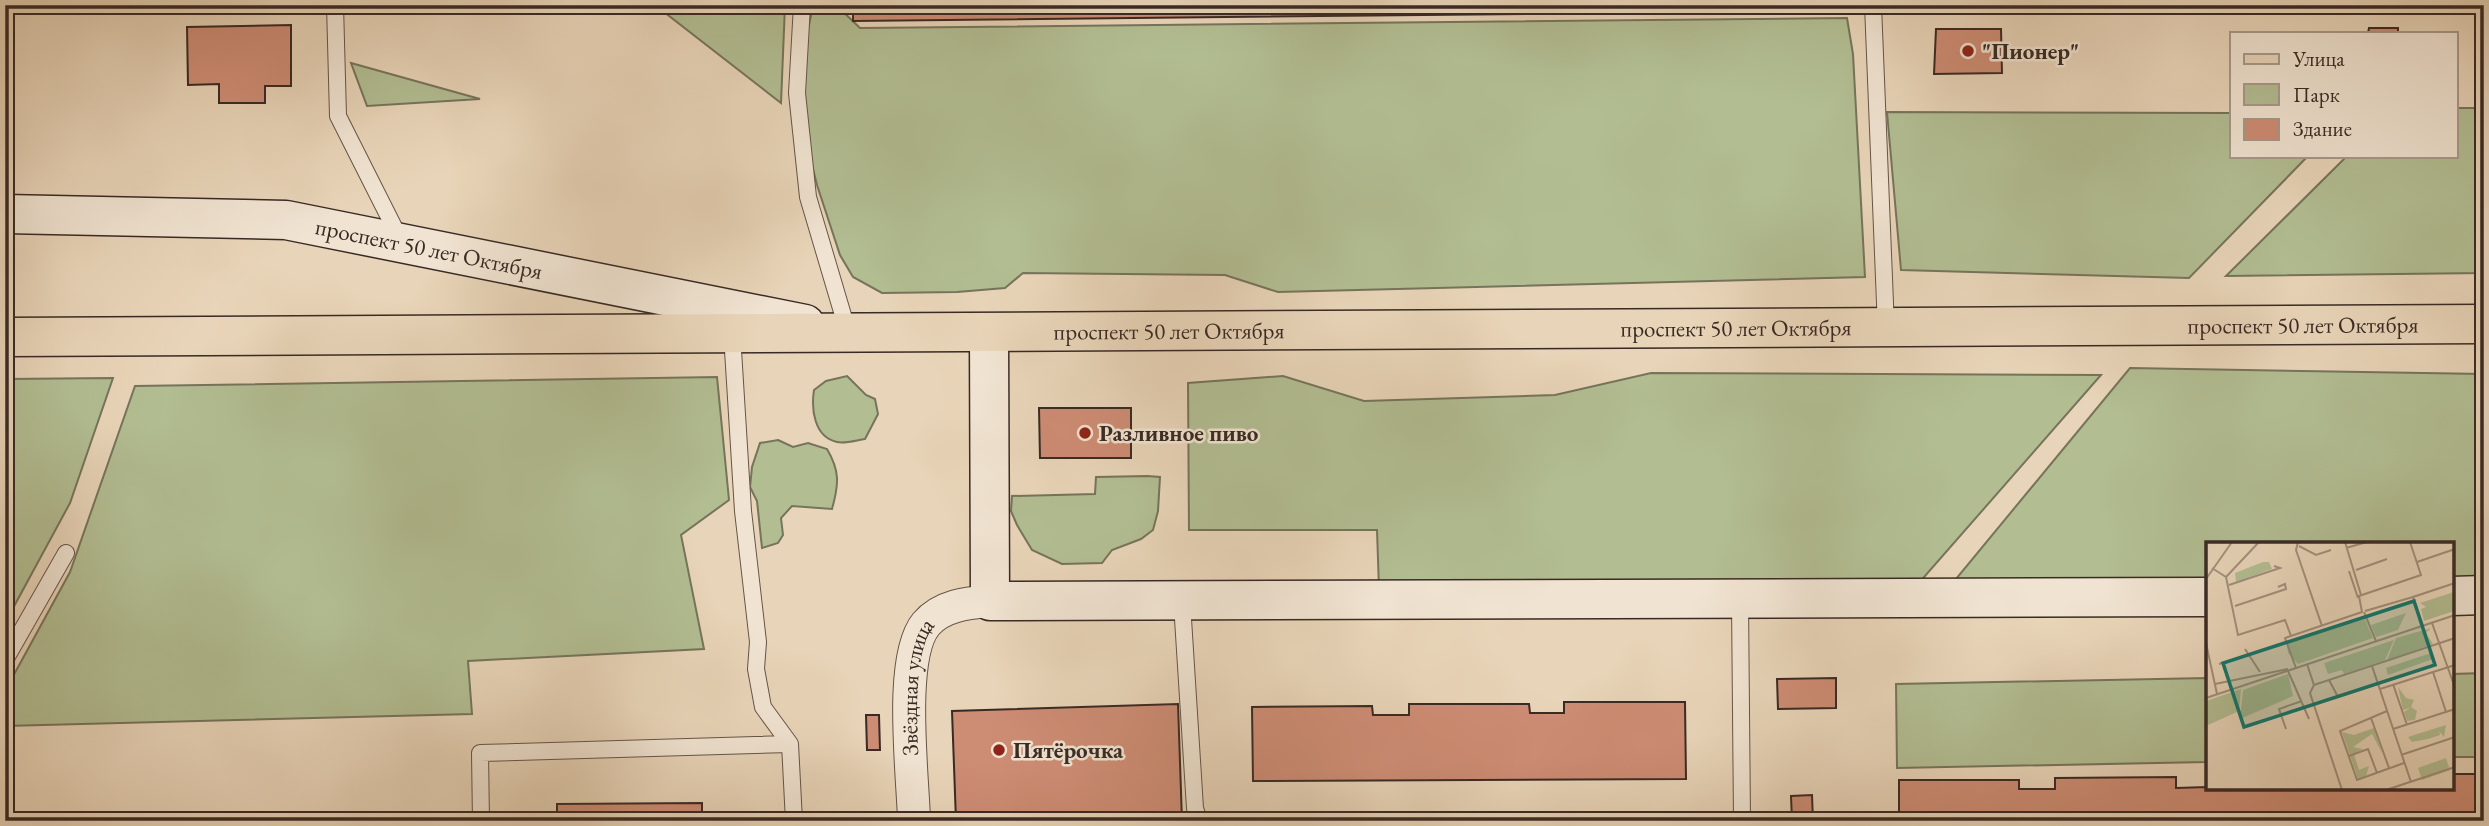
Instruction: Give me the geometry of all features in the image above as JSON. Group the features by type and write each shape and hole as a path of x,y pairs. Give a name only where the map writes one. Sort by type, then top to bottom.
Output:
{"main road":[{"name":"проспект 50 лет Октября","path":"5,337 2484,324"}],"street":[{"name":"проспект 50 лет Октября","path":"5,214 286,220 848,333"},
{"path":"989,333 990,601 1182,603 2206,597"},
{"path":"2454,596 2484,595"},
{"name":"Звёздная улица","path":"914,821 909,688 919,636 927,623 943,611 962,603 990,601"}],"lane":[{"path":"335,5 338,116 401,241"},
{"path":"802,5 797,93 808,197 848,333"},
{"path":"1873,5 1886,328"},
{"path":"732,334 743,511 758,642 756,669 763,707 790,744 794,821"},
{"path":"5,660 66,553"},
{"path":"1740,600 1742,821"},
{"path":"1182,603 1195,808 1199,821"},
{"path":"481,821 480,753 790,744"}],"green space":[{"path":"655,5 785,5 781,103"},
{"path":"827,5 836,5 860,28 1847,18 1853,54 1865,277 1278,292 1225,275 1023,273 1005,288 882,293 853,277 840,255 817,185 803,129 802,56 812,11"},
{"path":"351,63 480,99 367,106"},
{"path":"2458,108 2484,108 2484,273 2226,276 2345,158 2458,158"},
{"path":"1887,112 2230,113 2230,158 2306,158 2189,278 1901,270"},
{"path":"2130,368 2484,374 2484,581 2454,581 2454,542 2206,542 2206,583 1951,585"},
{"path":"1651,373 2101,375 1918,584 1379,589 1377,530 1189,530 1188,383 1283,376 1364,401 1555,395"},
{"path":"847,376 866,395 875,399 878,414 865,439 840,442 829,439 819,428 813,397 814,390 826,381"},
{"path":"717,377 729,500 681,535 704,649 468,661 472,714 5,726 5,691 70,572 135,386"},
{"path":"113,378 70,503 5,623 5,379"},
{"path":"778,440 793,447 808,443 827,449 836,471 836,492 832,509 792,506 781,518 783,535 778,543 762,548 757,501 750,487 752,467 760,443"},
{"path":"1096,477 1160,477 1158,511 1153,530 1141,539 1112,550 1102,563 1062,564 1032,550 1011,511 1012,496 1095,494"},
{"path":"2484,673 2484,757 2454,757 2454,674"},
{"path":"2206,678 2206,762 1897,768 1896,684"}],"building":[{"path":"853,5 1805,5 1805,11 853,21"},
{"path":"291,25 291,86 265,86 265,103 219,103 219,84 188,85 187,27"},
{"path":"2369,28 2398,28 2398,32 2368,32"},
{"name":"\"Пионер\"","path":"1936,29 2001,29 2002,73 1934,74"},
{"name":"Разливное пиво","path":"1039,408 1131,408 1131,458 1040,458"},
{"path":"1836,678 1836,708 1778,709 1777,679"},
{"path":"1564,702 1685,702 1686,779 1253,781 1252,707 1372,706 1373,715 1409,715 1409,704 1529,704 1530,713 1564,713"},
{"path":"1178,704 1182,821 956,821 952,711"},
{"path":"866,715 879,715 880,750 867,750"},
{"path":"2454,774 2484,774 2484,821 1899,821 1899,780 2019,780 2019,789 2055,789 2055,778 2176,777 2176,788 2206,787 2206,791 2454,791"},
{"path":"1812,795 1813,821 1792,821 1791,796"},
{"path":"702,803 702,821 557,821 557,804"}],"place":[{"name":"\"Пионер\"","path":"1968,51"},
{"name":"Разливное пиво","path":"1085,433"},
{"name":"Пятёрочка","path":"999,750"}]}
